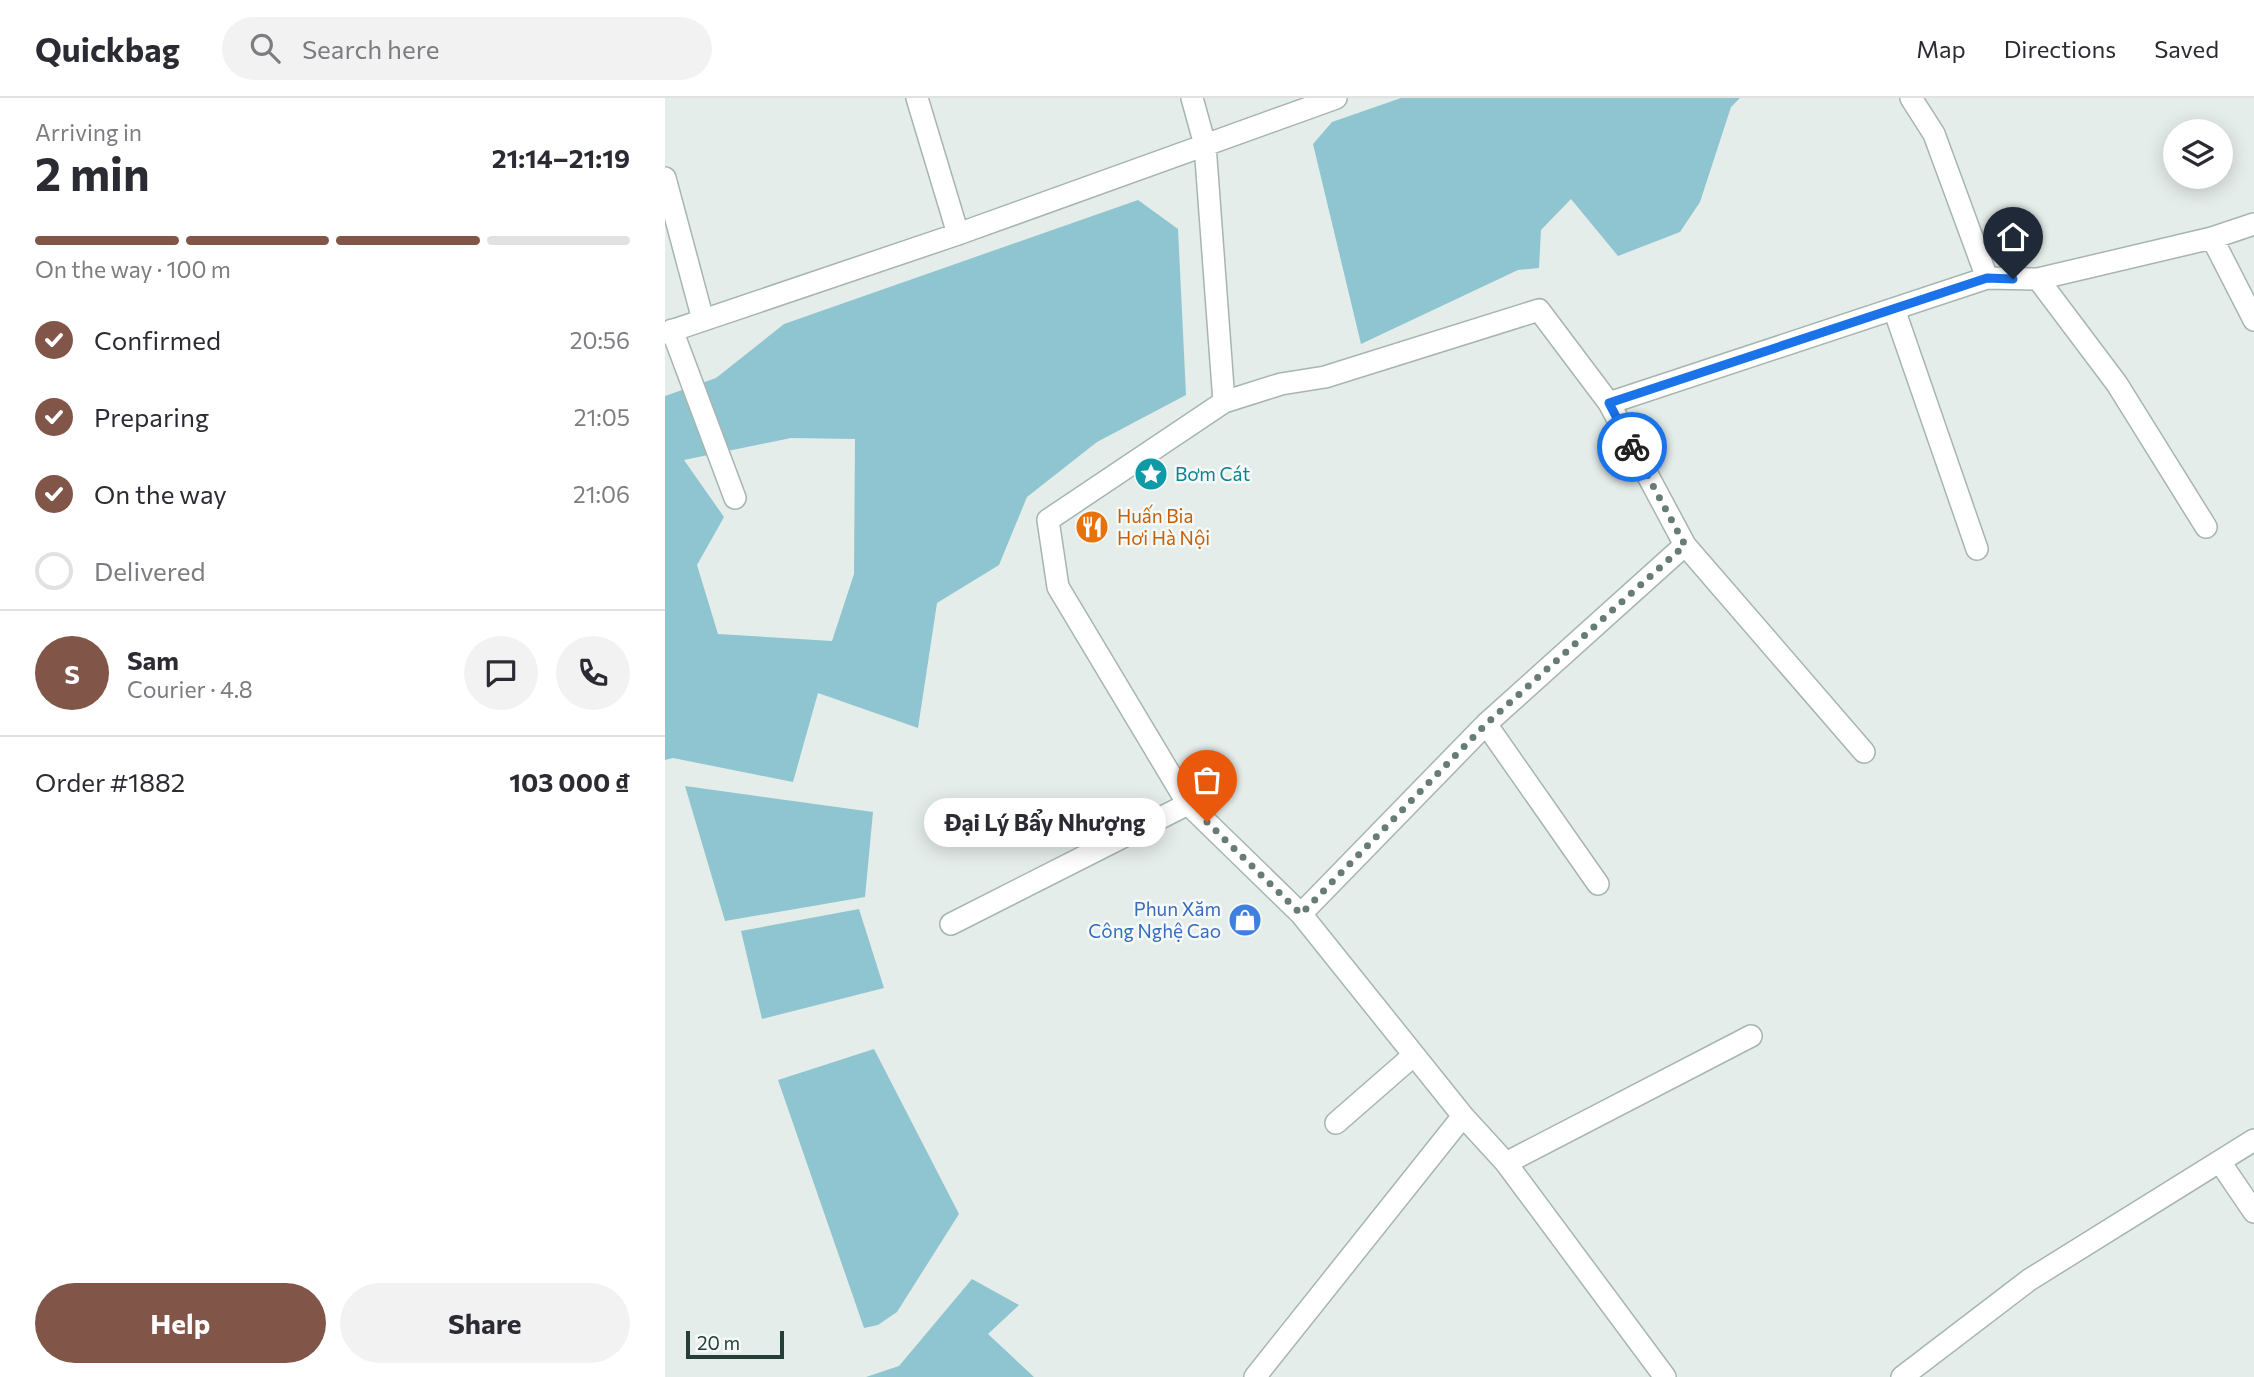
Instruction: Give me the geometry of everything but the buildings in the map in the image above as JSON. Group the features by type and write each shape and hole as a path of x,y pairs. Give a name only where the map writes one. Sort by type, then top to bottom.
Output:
{"street":[{"path":"917,98 958,234"},
{"path":"1192,98 1205,145 1224,402"},
{"path":"735,498 669,332 958,234 1336,98"},
{"path":"1911,98 1934,134 1987,278"},
{"path":"665,178 703,320"},
{"path":"1609,403 1987,278 2039,279 2212,238 2254,224"},
{"path":"2212,238 2254,320"},
{"path":"2039,279 2117,383 2206,527"},
{"path":"1894,309 1977,549"},
{"path":"1665,1377 1506,1163 1463,1116 1301,914 1188,804 1058,587 1048,520 1224,402 1281,384 1325,377 1539,310 1609,403 1685,545 1864,752"},
{"path":"1301,914 1486,724 1685,545"},
{"path":"1486,724 1598,884"},
{"path":"951,924 1188,804"},
{"path":"1506,1163 1751,1035"},
{"path":"1336,1123 1414,1055"},
{"path":"1255,1377 1463,1116"},
{"path":"1902,1377 2029,1280 2254,1140"},
{"path":"2220,1162 2254,1212"}],"water":[{"path":"1401,98 1740,98 1731,107 1700,202 1680,232 1618,256 1571,199 1541,230 1539,268 1518,270 1361,344 1313,144 1332,122"},
{"path":"1138,200 1178,229 1186,395 1097,442 1027,497 999,565 937,603 918,728 818,693 793,782 673,758 665,760 665,396 716,378 784,324","holes":["791,438 855,439 854,574 832,641 718,634 697,565 724,517 684,460"]},
{"path":"685,786 873,812 865,897 725,921"},
{"path":"859,909 884,988 762,1019 741,931"},
{"path":"874,1049 959,1214 897,1312 878,1325 864,1328 778,1080"},
{"path":"972,1279 1019,1305 988,1334 1034,1377 866,1377 899,1366"}],"way so far":[{"path":"1207,822 1301,914 1486,724 1685,545 1632,447"}],"place":[{"name":"Bơm Cát","path":"1151,474"},
{"name":"Huấn Bia Hơi Hà Nội","path":"1092,527"},
{"name":"Đại Lý Bẩy Nhượng","path":"1207,822"},
{"name":"Phun Xăm Công Nghệ Cao","path":"1245,920"}],"route":[{"path":"1632,447 1609,403 1987,278 2013,279"}]}
